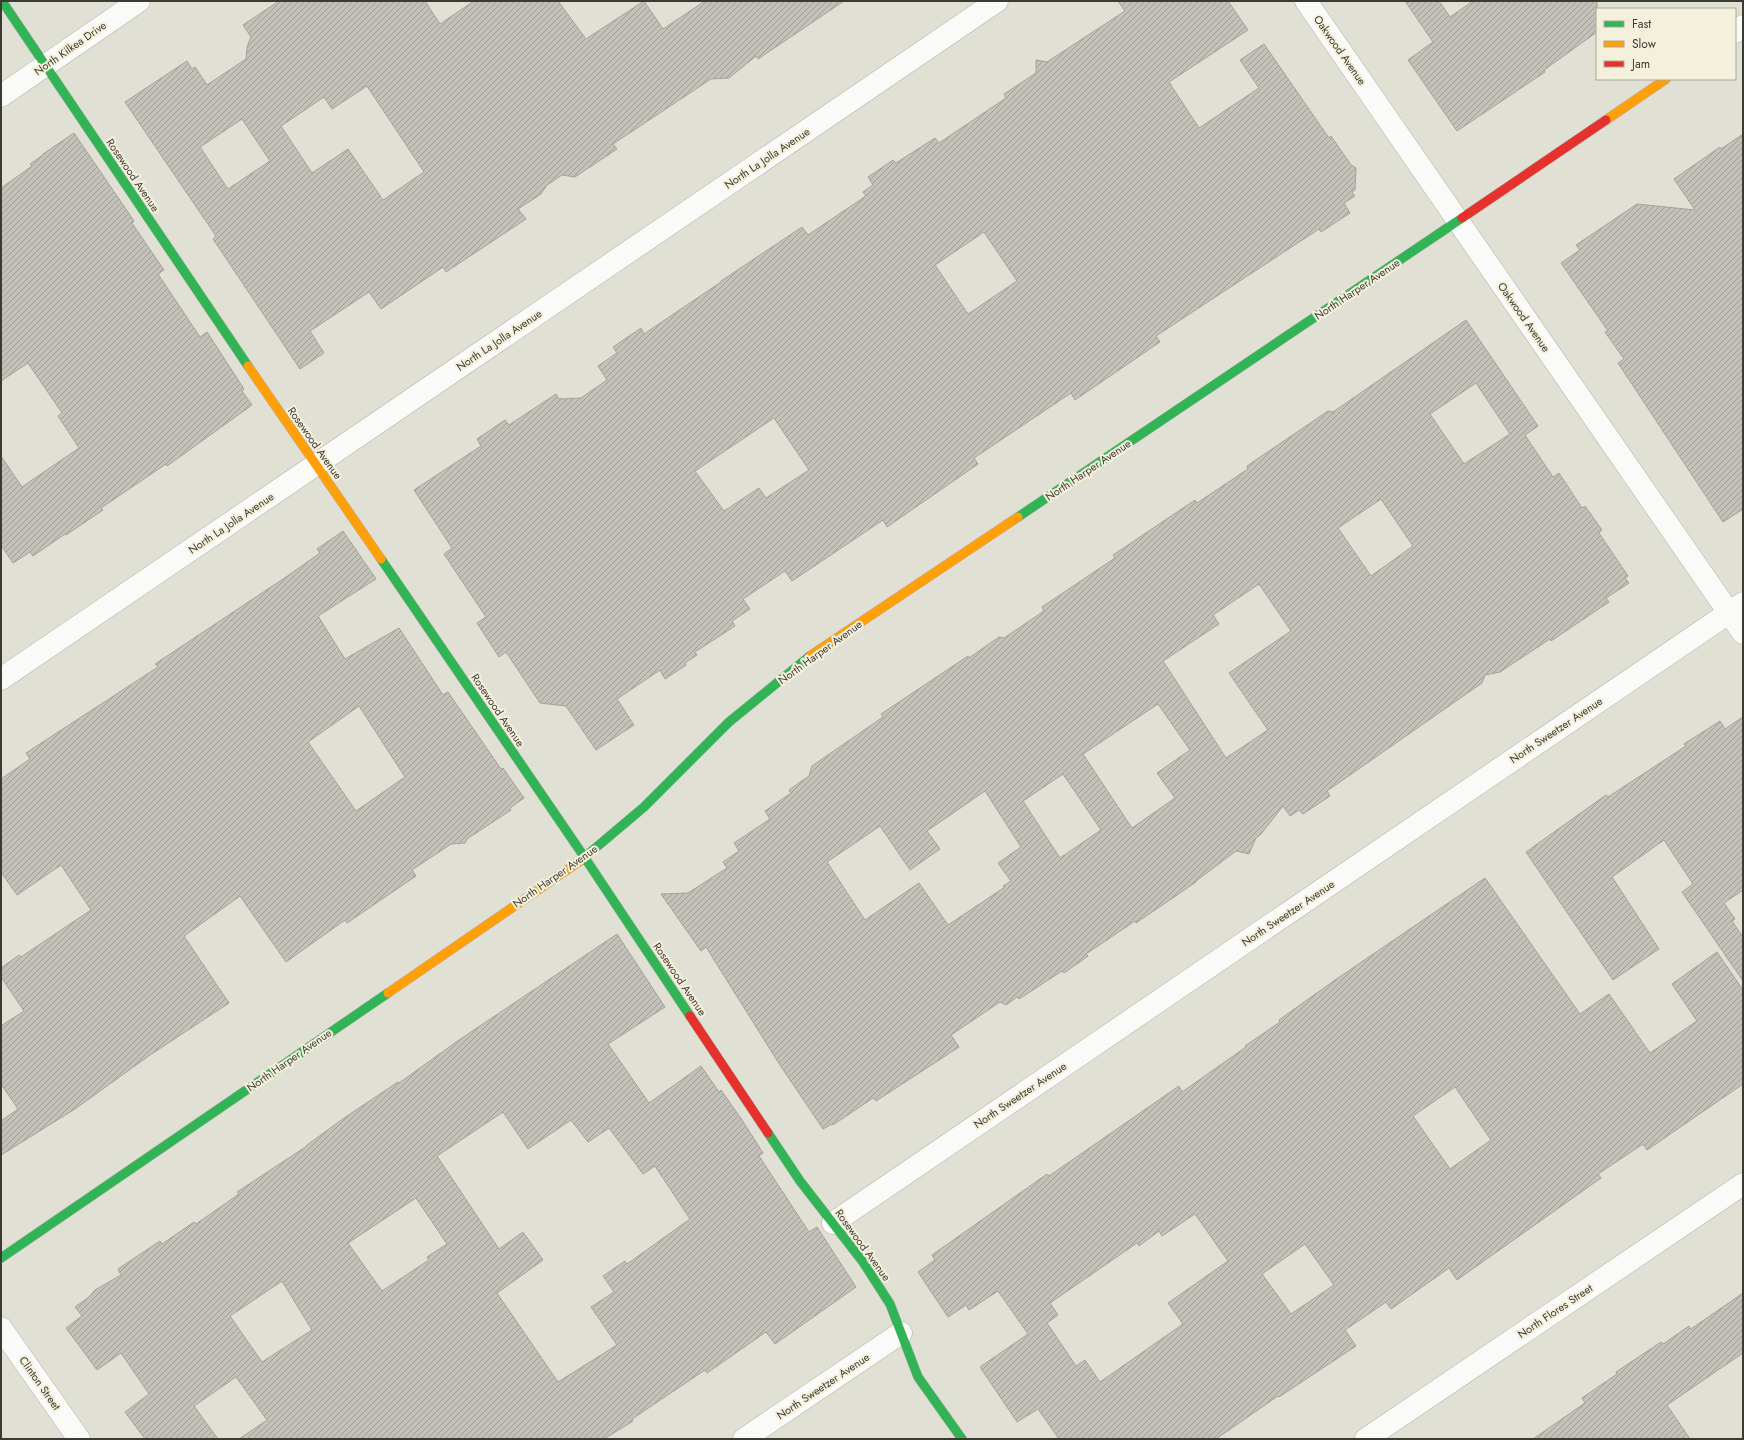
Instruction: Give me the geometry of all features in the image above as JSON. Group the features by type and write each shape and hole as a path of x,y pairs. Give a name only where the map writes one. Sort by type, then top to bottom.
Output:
{"street":[{"name":"Rosewood Avenue","path":"2,1 316,465 585,858 800,1181 863,1262 890,1304 918,1377 962,1439"},
{"name":"North Kilkea Drive","path":"1,96 139,1"},
{"name":"North La Jolla Avenue","path":"1,679 997,1"},
{"name":"Oakwood Avenue","path":"1306,1 1458,221 1736,608 1743,633"},
{"name":"North Harper Avenue","path":"1,1258 585,858 644,807 729,722 808,658 1458,221 1665,80"},
{"name":"North Sweetzer Avenue","path":"833,1223 1736,608"},
{"name":"North Flores Street","path":"1366,1439 1743,1184"},
{"name":"Clinton Street","path":"1,1328 79,1439"},
{"name":"North Sweetzer Avenue","path":"744,1439 901,1334"}],"building":[{"path":"279,1 425,1 440,24 474,1 558,1 586,39 644,1 663,29 705,1 844,1 758,59 756,56 729,78 711,79 613,144 617,149 575,177 562,175 547,185 541,194 518,209 526,219 446,272 443,267 381,309 369,292 310,331 324,353 300,369 213,239 216,236 125,102 187,61 192,69 195,67 207,85 246,59 247,47 251,37 243,25","holes":["367,86 424,172 383,200 348,149 312,173 281,126 324,97 332,109","242,119 270,161 228,189 200,147"]},
{"path":"1118,1 1228,1 1248,30 1169,82 1199,128 1259,88 1240,60 1264,44 1329,138 1331,136 1351,165 1356,168 1355,190 1352,192 1355,196 1344,203 1350,213 1321,232 1319,229 1156,336 1160,342 1075,400 1071,393 974,458 978,464 887,527 883,520 792,581 785,571 743,599 750,609 732,621 735,626 695,652 697,655 685,663 686,665 665,679 660,670 617,699 634,725 596,750 566,706 540,703 506,652 499,657 477,623 486,617 444,554 452,548 414,490 481,446 477,439 505,420 509,425 556,394 559,399 581,398 607,380 598,366 617,353 613,347 641,328 644,334 802,227 808,235 866,196 863,192 873,185 868,177 893,160 896,163 935,138 939,143 1006,98 1004,94 1036,73 1036,60 1047,62 1125,11","holes":["984,232 1017,281 968,314 935,265","774,418 809,470 766,498 759,488 724,511 695,471"]},
{"path":"1405,1 1439,1 1450,17 1473,1 1597,1 1596,33 1544,70 1545,72 1457,131 1408,60 1433,42"},
{"path":"74,133 134,221 132,223 164,270 158,274 200,337 207,332 244,389 242,391 252,405 167,466 166,464 101,508 103,510 66,535 65,534 33,556 30,552 13,563 1,545 1,456 22,487 79,448 58,416 62,413 28,363 1,381 1,188 32,166 30,164 43,154"},
{"path":"1743,134 1743,509 1723,522 1618,363 1624,359 1605,332 1608,331 1561,263 1580,250 1576,245 1637,204 1695,210 1674,179 1720,147 1721,149"},
{"path":"1466,320 1538,426 1525,435 1553,477 1559,473 1582,508 1585,506 1602,530 1599,533 1628,576 1625,578 1629,583 1606,598 1609,602 1551,641 1550,639 1500,672 1485,675 1482,683 1327,791 1330,796 1303,814 1299,810 1290,816 1283,806 1261,834 1256,838 1249,854 1236,851 1196,882 1136,923 1135,921 1086,954 1088,956 1064,973 1062,971 1019,999 1017,997 1006,1005 1000,1002 951,1035 959,1047 876,1101 873,1098 833,1125 832,1124 823,1129 778,1062 706,947 701,951 661,894 688,893 727,868 723,862 739,851 734,843 770,819 765,811 791,793 789,790 809,776 812,766 883,717 881,714 968,656 969,658 999,637 1004,638 1044,611 1042,607 1115,558 1113,555 1195,500 1197,503 1248,469 1247,466 1328,411 1333,412","holes":["1476,383 1510,434 1464,464 1430,414","1381,499 1413,546 1371,576 1338,528","1259,584 1291,631 1229,673 1268,730 1226,758 1163,661 1219,624 1213,615","1158,704 1190,750 1157,773 1175,798 1132,828 1083,754","1063,774 1101,830 1060,858 1023,801","985,791 1021,847 998,863 1011,881 1003,886 1005,887 948,925 919,883 865,920 827,862 880,826 910,870 940,849 927,831"]},
{"path":"343,531 376,579 318,616 345,659 399,628 443,695 448,692 501,769 503,768 524,798 510,808 511,810 467,839 465,843 451,844 412,870 416,876 347,923 345,920 286,962 240,896 184,936 229,1003 150,1055 75,1109 1,1155 1,1121 18,1109 1,1084 1,1026 24,1011 1,977 1,968 19,955 21,957 91,910 61,865 17,895 1,872 1,779 30,759 26,753 158,667 155,664 320,553 317,549","holes":["359,706 405,777 356,811 308,742"]},
{"path":"1743,717 1743,890 1724,903 1735,919 1732,921 1743,937 1743,981 1682,892 1693,884 1664,840 1612,877 1659,949 1613,980 1526,852 1606,795 1608,797 1686,746 1684,744 1720,721 1725,729"},
{"path":"1485,878 1580,1014 1609,994 1650,1053 1697,1021 1672,984 1717,952 1743,990 1743,1084 1647,1150 1643,1144 1598,1174 1601,1178 1457,1280 1449,1268 1391,1309 1386,1302 1345,1330 1356,1346 1279,1397 1278,1396 1216,1439 1059,1439 1038,1409 1017,1422 980,1367 1028,1334 998,1291 969,1310 966,1305 948,1317 918,1272 935,1260 932,1255 1047,1174 1049,1176 1179,1086 1182,1092 1246,1047 1245,1046 1280,1022 1279,1020","holes":["1455,1087 1491,1140 1450,1169 1413,1116","1195,1214 1228,1261 1168,1303 1183,1324 1100,1382 1085,1360 1076,1366 1047,1323 1058,1315 1050,1303 1137,1243 1139,1246 1159,1231 1162,1236","1305,1244 1334,1285 1291,1314 1262,1274"]},
{"path":"617,934 665,1007 608,1044 649,1103 701,1066 719,1092 721,1090 742,1120 763,1153 759,1156 809,1232 817,1227 856,1287 775,1344 766,1332 707,1373 705,1370 632,1419 633,1421 604,1439 239,1439 267,1420 236,1377 194,1406 218,1439 145,1439 125,1412 149,1394 121,1353 97,1370 66,1328 82,1316 75,1307 89,1297 95,1290 121,1275 118,1269 160,1241 162,1244 194,1222 196,1224 239,1194 237,1192 307,1146 347,1116 398,1082 399,1083 459,1040","holes":["503,1112 528,1149 571,1120 588,1142 609,1128 643,1174 655,1166 690,1219 627,1264 625,1261 603,1276 614,1292 591,1307 617,1345 558,1382 497,1293 543,1260 523,1232 499,1249 437,1156","416,1198 447,1244 427,1257 429,1260 382,1291 348,1243","282,1281 312,1330 262,1362 230,1316"]},
{"path":"1743,1293 1743,1353 1667,1405 1690,1439 1533,1439 1585,1403 1582,1398 1617,1374 1616,1372 1661,1342 1663,1344 1689,1326 1691,1329"}],"traffic: fast":[{"path":"2,1 248,366"},
{"path":"1018,517 1462,218"},
{"path":"381,559 585,858 690,1016"},
{"path":"580,861 644,807 729,722 810,656"},
{"path":"1,1258 388,993"},
{"path":"768,1133 800,1181 863,1262 890,1304 918,1377 962,1439"}],"traffic: slow":[{"path":"1606,120 1665,80"},
{"path":"248,366 381,559"},
{"path":"810,656 1018,517"},
{"path":"388,993 580,861"}],"traffic: jam":[{"path":"1462,218 1606,120"},
{"path":"690,1016 768,1133"}]}
